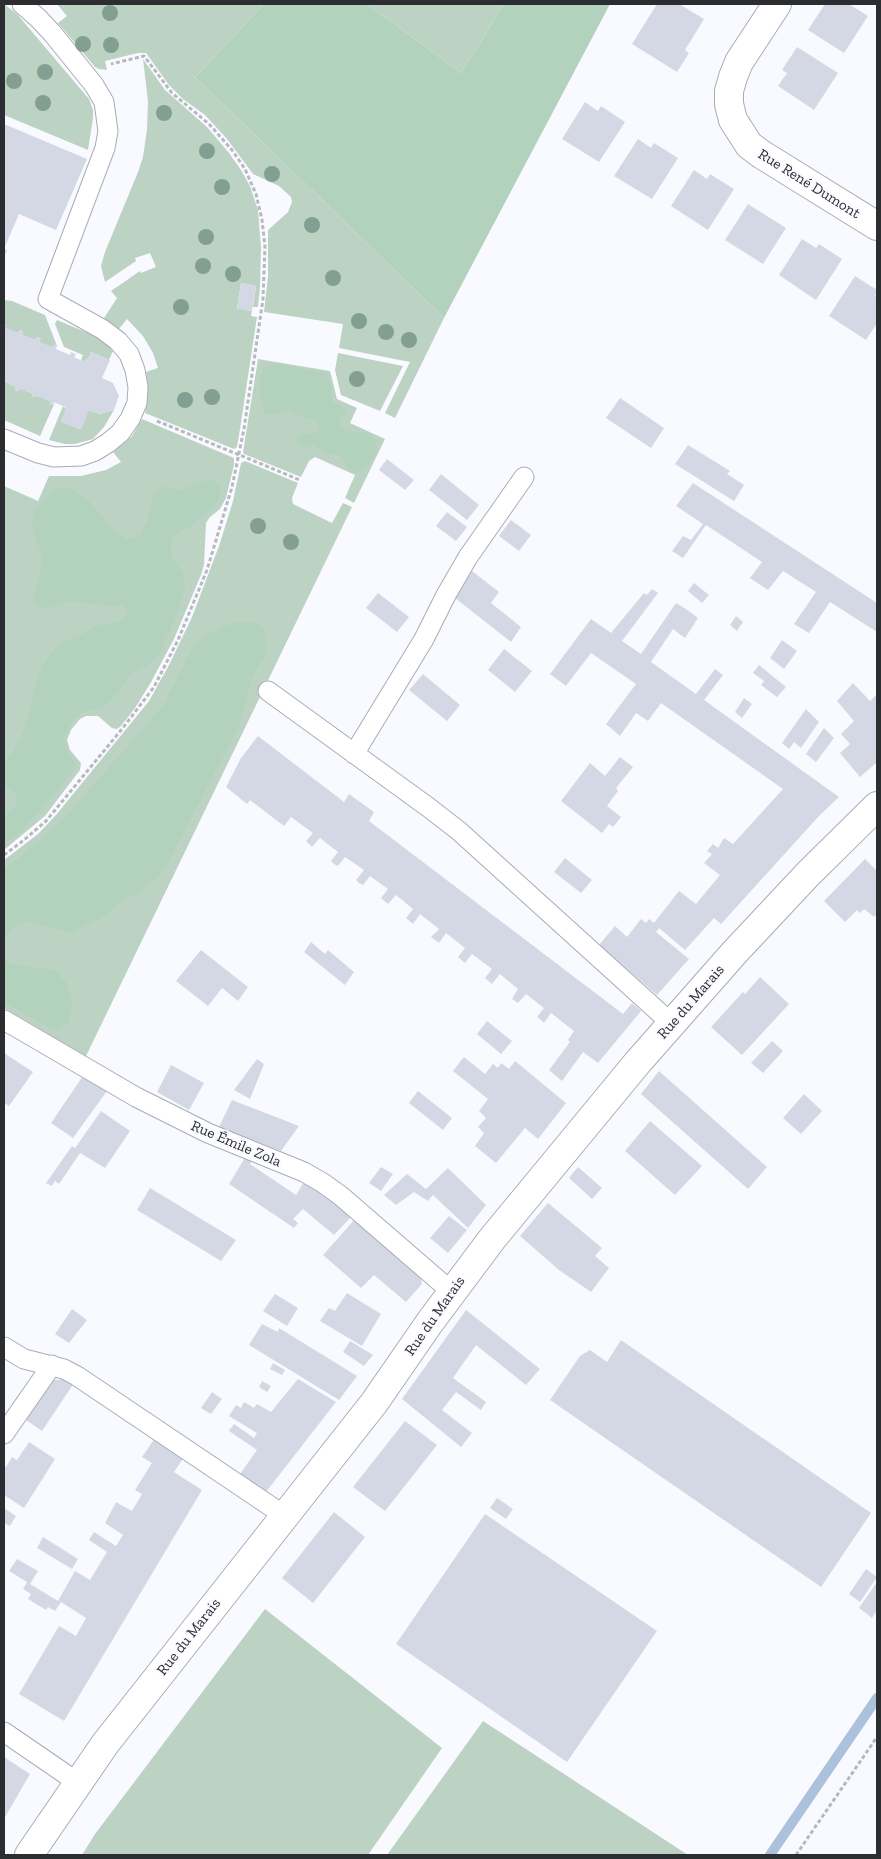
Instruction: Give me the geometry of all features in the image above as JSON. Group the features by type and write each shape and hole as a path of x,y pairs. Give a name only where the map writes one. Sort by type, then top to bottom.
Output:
{"street":[{"name":"Rue René Dumont","path":"777,4 740,62 733,77 729,91 729,104 733,120 749,145 761,154 877,226"},
{"name":"Rue du Marais","path":"28,1855 105,1744 374,1403 452,1292 487,1246 585,1125 672,1024 783,901 877,806"}],"lane":[{"path":"4,438 38,453 54,457 81,456 95,451 120,433 134,411 138,386 129,354 118,341 102,329 48,299 105,148 108,130 107,115 104,102 89,78 38,18 22,4"},
{"path":"354,754 424,640 446,595 468,557 524,477"},
{"path":"268,691 428,807 458,831 672,1024"},
{"name":"Rue Émile Zola","path":"4,1020 136,1097 208,1133 304,1172 324,1183 452,1292"},
{"path":"4,1347 24,1359 52,1365 77,1376 285,1516"},
{"path":"4,1434 52,1365"},
{"path":"4,1732 77,1782"}],"path":[{"path":"4,855 36,830 54,811 122,729 154,687 178,640 207,570 229,499 239,455 263,299 264,231 261,210 245,169 232,150 206,121 172,92 144,56 111,64 113,71 89,78"},
{"path":"134,411 300,480"},
{"path":"796,1855 877,1737"}],"green space":[{"path":"4,4 17,14 89,99 93,110 93,118 88,150 4,115"},
{"path":"57,4 264,4 195,77 444,318 395,418 385,413 410,362 339,348 343,324 264,312 268,276 268,230 288,212 292,202 291,197 279,186 253,174 227,139 205,115 183,99 169,85 146,53 138,53 105,61 107,70 95,67 58,23 67,16"},
{"path":"264,4 367,4 461,73 504,4 610,4 444,318 195,77"},
{"path":"367,4 504,4 461,73"},
{"path":"143,59 165,90 207,127 229,153 250,186 258,210 261,248 258,307 253,307 256,286 241,283 237,308 252,311 251,316 257,317 237,447 234,449 145,413 148,384 146,372 158,368 153,353 143,336 127,319 119,329 104,318 117,298 111,291 140,271 141,273 156,267 150,253 135,258 136,261 105,282 101,266 143,157 148,102"},
{"path":"4,300 12,301 45,315 57,346 54,345 53,348 39,342 41,339 37,337 35,340 22,335 23,332 20,330 18,333 4,328 6,325 4,324"},
{"path":"57,320 95,336 104,342 113,351 109,360 91,352 85,362 81,360 83,355 64,347 55,324"},
{"path":"338,353 403,366 380,411 341,395 335,370"},
{"path":"258,359 330,371 337,399 357,408 350,423 385,439 354,503 345,498 355,475 315,457 309,461 301,477 244,454"},
{"path":"273,363 326,373 330,382 334,403 347,409 347,412 340,418 339,423 342,428 347,431 367,433 375,440 377,450 367,467 355,473 349,469 341,456 325,452 314,445 305,448 301,447 298,437 302,434 312,434 317,431 320,427 316,420 301,417 290,409 277,414 265,414 260,399 261,376 265,368"},
{"path":"4,381 16,387 15,390 18,391 20,388 33,394 32,396 35,397 36,395 50,401 52,405 55,402 40,436 4,420"},
{"path":"63,406 66,410 61,422 89,410 100,414 114,410 104,427 93,439 75,444 65,444 49,440"},
{"path":"142,419 234,458 226,498 220,509 206,523 204,565 201,575 174,639 135,708 117,729 112,728 98,716 86,716 80,719 71,730 67,740 70,750 81,763 80,770 45,816 4,850 4,486 38,501 49,476 81,476 106,470 121,462 113,452 132,436"},
{"path":"245,461 298,483 292,498 293,504 332,523 343,503 352,507 86,1056 4,1008 4,860 38,834 56,815 149,701 192,617 219,546 233,501 241,463"},
{"path":"209,479 220,485 219,498 213,508 190,527 174,535 170,549 173,560 183,573 185,589 179,609 159,655 147,666 132,673 109,703 100,708 86,710 74,719 64,737 66,749 74,761 73,772 22,831 4,844 4,816 17,804 16,794 4,784 4,764 13,752 26,726 38,679 46,660 59,643 80,635 95,626 122,621 128,614 125,605 107,606 72,601 46,609 35,604 33,596 41,570 41,553 32,525 36,510 44,499 57,488 70,488 88,500 114,531 127,539 140,535 147,522 155,491 166,486 180,490"},
{"path":"235,622 258,622 266,634 265,656 252,678 240,724 164,870 141,891 121,902 103,917 69,933 28,921 12,928 4,937 4,869 42,839 66,816 162,707 195,644 208,633"},
{"path":"4,958 8,964 54,970 67,983 73,1005 68,1024 57,1030 42,1024 4,1001"},
{"path":"265,1609 442,1748 368,1855 82,1855 95,1834"},
{"path":"483,1721 688,1855 387,1855"}],"building":[{"path":"657,4 679,4 704,19 685,50 689,53 677,72 632,44"},
{"path":"825,4 849,4 868,16 844,53 808,30"},
{"path":"797,47 838,73 814,110 778,86 787,73 782,70"},
{"path":"585,102 598,111 601,106 625,122 599,162 562,139"},
{"path":"4,124 87,159 56,230 19,214 4,249"},
{"path":"638,139 651,148 654,143 678,158 652,199 614,176"},
{"path":"694,170 707,179 710,174 734,189 708,230 671,206"},
{"path":"748,204 786,228 763,264 725,240"},
{"path":"802,239 816,248 819,244 842,259 816,300 779,275"},
{"path":"855,276 877,290 875,296 877,297 877,323 866,340 829,316"},
{"path":"241,283 256,286 252,311 237,309"},
{"path":"4,327 18,333 19,330 23,332 22,335 35,340 37,337 41,339 39,342 53,348 54,345 57,346 56,349 70,355 71,352 76,354 74,357 85,362 91,352 110,360 102,378 113,383 119,396 114,410 100,414 89,410 81,430 61,422 66,410 64,409 65,407 54,402 52,405 49,404 50,401 36,395 35,397 32,396 33,394 20,388 19,391 15,390 16,387 4,381"},
{"path":"620,398 664,428 651,448 606,418"},
{"path":"688,445 730,471 727,474 744,485 734,501 675,464"},
{"path":"387,459 414,480 405,490 379,470"},
{"path":"441,474 479,505 467,520 429,490"},
{"path":"693,483 877,603 877,632 830,602 809,633 794,624 816,592 783,571 768,590 750,578 762,562 706,525 683,558 672,551 683,536 691,540 703,524 676,506"},
{"path":"447,512 467,527 456,541 436,526"},
{"path":"511,520 531,535 519,551 499,536"},
{"path":"472,571 499,592 491,603 521,627 511,642 455,598"},
{"path":"694,583 709,595 702,603 688,591"},
{"path":"652,589 658,593 622,641 641,654 676,603 686,609 698,618 685,638 673,629 651,662 696,694 715,669 723,675 704,700 839,797 819,816 721,924 714,918 685,950 659,928 656,932 689,959 657,995 599,945 615,926 627,937 641,919 646,923 649,919 654,923 679,891 696,904 720,875 704,863 712,854 707,851 713,844 718,848 724,838 733,844 783,789 661,703 648,721 636,713 620,736 606,724 636,684 591,653 566,686 550,674 591,619 611,633 644,593 647,595"},
{"path":"378,593 409,617 397,632 366,608"},
{"path":"736,616 743,622 737,631 730,625"},
{"path":"782,640 797,651 784,669 770,658"},
{"path":"504,649 532,671 515,692 488,670"},
{"path":"759,665 786,687 777,697 761,685 764,681 753,673"},
{"path":"423,674 460,705 447,721 409,690"},
{"path":"853,683 870,701 876,695 877,697 877,762 860,777 840,753 850,744 841,734 854,721 837,701"},
{"path":"744,698 752,704 742,718 735,712"},
{"path":"806,709 819,722 801,748 794,742 789,749 782,743"},
{"path":"824,728 834,738 816,762 806,754"},
{"path":"258,736 344,802 349,794 374,812 369,821 623,1014 632,1003 641,1011 598,1063 583,1052 562,1081 549,1070 570,1042 568,1040 574,1031 551,1013 544,1023 537,1017 544,1008 526,994 518,1003 512,999 518,989 500,974 492,984 485,978 492,969 472,954 465,963 458,957 465,948 446,933 439,943 431,937 439,929 420,914 413,924 406,918 413,909 396,895 388,904 381,898 388,889 370,876 363,885 359,883 356,880 364,870 345,857 338,866 334,864 331,861 338,852 320,838 312,847 306,841 313,833 291,817 284,826 250,800 247,804 226,787 241,758"},
{"path":"620,757 633,767 616,788 618,791 607,806 621,817 613,827 609,824 602,833 561,801 590,763 605,776"},
{"path":"565,858 592,880 581,893 554,872"},
{"path":"865,859 877,871 877,914 874,917 864,909 860,913 857,910 845,922 824,901"},
{"path":"311,942 325,954 328,950 354,972 345,985 304,952"},
{"path":"201,950 248,987 238,1001 222,988 208,1006 176,981"},
{"path":"760,977 789,1004 742,1055 711,1027 743,992 745,994"},
{"path":"487,1021 512,1041 501,1054 477,1034"},
{"path":"772,1041 783,1051 763,1073 751,1063"},
{"path":"4,1053 33,1072 9,1106 4,1103"},
{"path":"464,1057 485,1074 493,1064 498,1068 501,1063 509,1069 515,1061 566,1103 538,1139 525,1128 496,1163 475,1146 484,1133 478,1127 486,1118 479,1111 488,1099 453,1071"},
{"path":"257,1059 264,1064 250,1099 234,1090"},
{"path":"171,1065 204,1083 189,1110 157,1092"},
{"path":"659,1071 767,1167 748,1189 641,1094"},
{"path":"83,1076 107,1091 73,1138 51,1123"},
{"path":"418,1091 452,1118 443,1130 409,1103"},
{"path":"804,1094 822,1111 801,1134 783,1118"},
{"path":"232,1100 299,1126 281,1151 219,1127"},
{"path":"101,1111 130,1131 105,1168 80,1153 59,1184 55,1181 52,1186 46,1183 72,1146 75,1148"},
{"path":"650,1121 702,1166 675,1195 625,1151"},
{"path":"246,1156 254,1159 250,1164 296,1195 305,1180 352,1216 334,1235 303,1209 293,1219 298,1223 294,1228 229,1184"},
{"path":"381,1167 393,1174 381,1191 369,1183"},
{"path":"578,1167 602,1188 592,1199 569,1178"},
{"path":"448,1168 486,1205 468,1228 433,1195 428,1201 414,1192 396,1205 384,1195 407,1174 426,1189"},
{"path":"150,1188 236,1240 221,1261 137,1210"},
{"path":"548,1203 602,1248 595,1256 609,1268 591,1292 559,1270 520,1236"},
{"path":"449,1216 467,1230 448,1253 430,1238"},
{"path":"355,1219 420,1275 422,1284 406,1302 374,1275 361,1288 323,1255"},
{"path":"347,1293 381,1314 362,1346 320,1321 329,1308 335,1311"},
{"path":"275,1294 298,1308 287,1326 263,1311"},
{"path":"72,1309 87,1320 69,1343 55,1334"},
{"path":"466,1310 540,1369 526,1385 476,1345 453,1378 486,1402 481,1410 456,1392 442,1410 472,1433 461,1447 402,1399"},
{"path":"262,1324 278,1332 279,1328 357,1376 339,1400 249,1345"},
{"path":"621,1340 871,1513 821,1587 550,1400 580,1356 590,1350 607,1362"},
{"path":"350,1341 373,1355 364,1366 343,1352"},
{"path":"273,1363 285,1370 282,1375 270,1369"},
{"path":"68,1379 74,1383 42,1431 26,1420 53,1380"},
{"path":"298,1379 336,1402 266,1492 240,1474 257,1450 229,1431 234,1424 254,1438 257,1433 229,1416 236,1405 241,1408 244,1402 254,1408 257,1404 271,1412"},
{"path":"262,1381 271,1386 267,1392 259,1387"},
{"path":"212,1392 222,1399 211,1414 201,1408"},
{"path":"405,1421 437,1445 385,1511 353,1487"},
{"path":"155,1438 184,1457 174,1472 202,1490 64,1721 19,1694 59,1626 76,1636 86,1618 61,1602 55,1611 48,1607 46,1610 28,1599 31,1594 23,1589 27,1582 9,1571 17,1559 38,1571 30,1584 58,1601 75,1571 90,1580 107,1552 89,1540 94,1532 116,1546 123,1535 105,1523 116,1502 132,1511 142,1494 135,1490 152,1463 142,1457"},
{"path":"29,1442 55,1459 24,1508 4,1495 4,1467 6,1467 12,1457 17,1460"},
{"path":"497,1498 513,1509 506,1519 490,1508"},
{"path":"4,1508 16,1516 10,1526 4,1523"},
{"path":"334,1512 365,1537 313,1603 282,1578"},
{"path":"485,1514 657,1631 567,1762 396,1644"},
{"path":"43,1537 78,1559 72,1569 37,1548"},
{"path":"866,1569 877,1577 860,1602 849,1594"},
{"path":"877,1582 877,1610 872,1618 859,1608"},
{"path":"4,1757 30,1774 4,1819"}],"waterway":[{"path":"770,1855 877,1698"}]}
